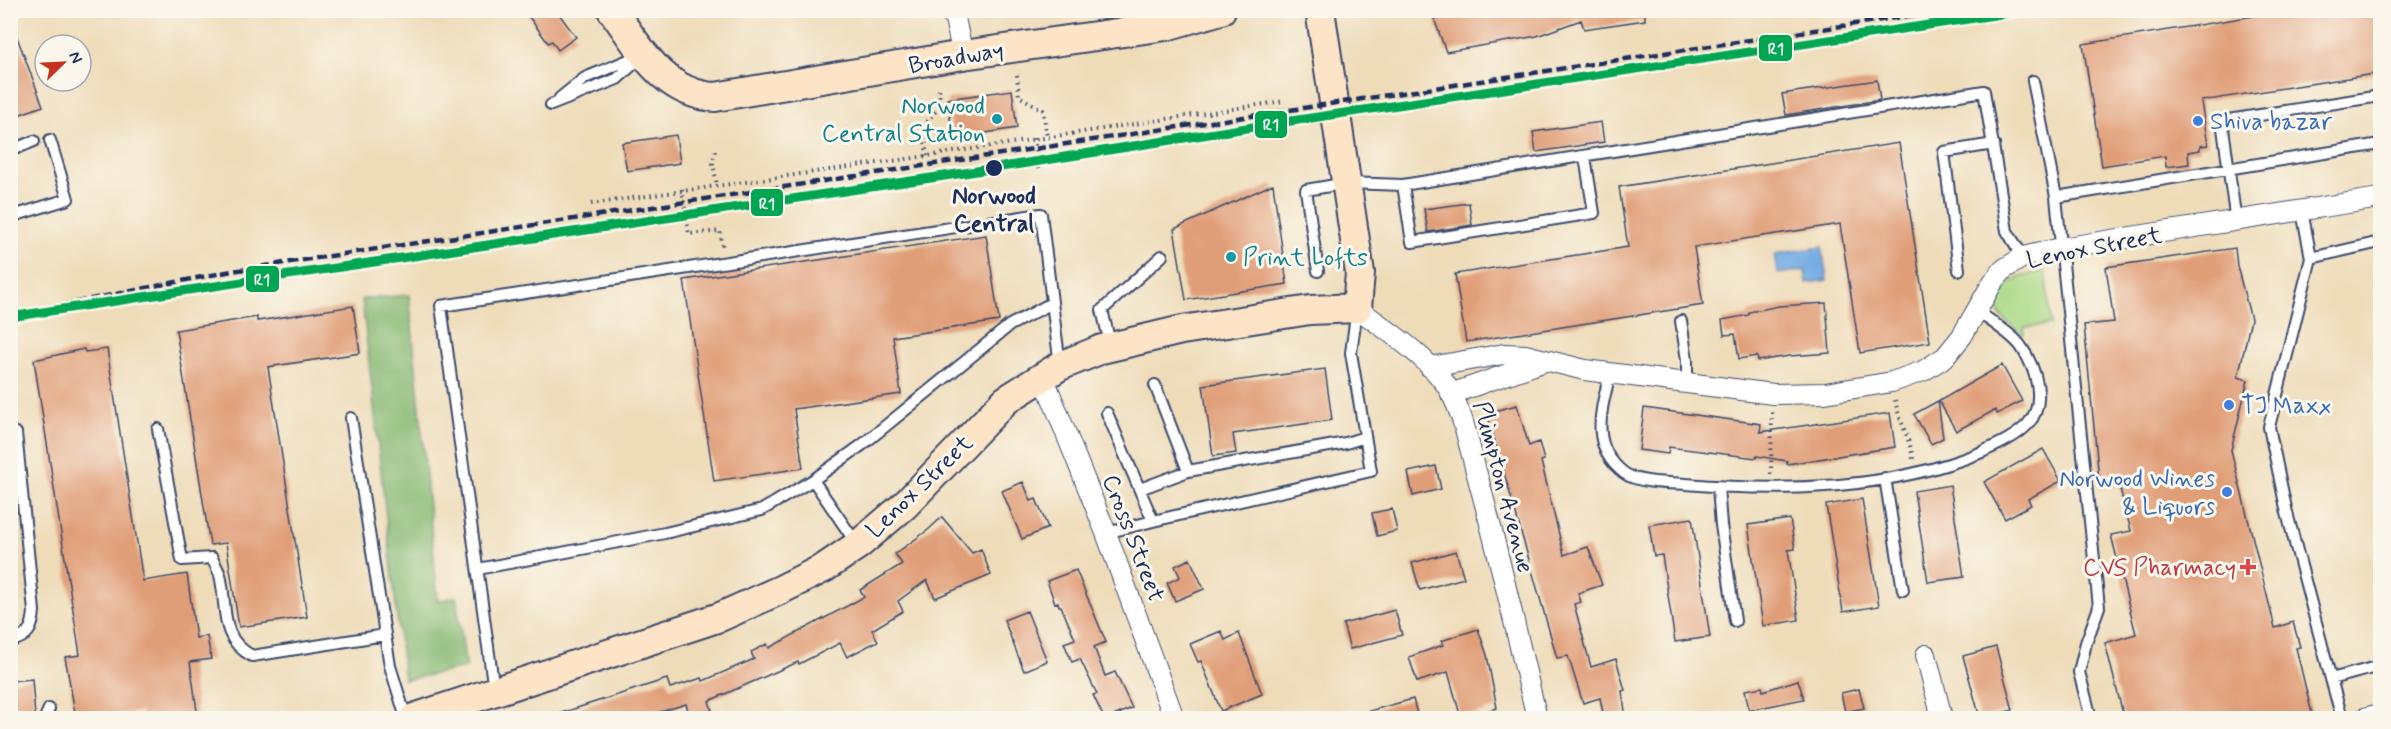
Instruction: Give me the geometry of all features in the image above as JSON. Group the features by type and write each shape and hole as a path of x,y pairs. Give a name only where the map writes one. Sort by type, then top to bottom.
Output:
{"street":[{"path":"612,10 644,53"},
{"path":"953,10 963,55"},
{"path":"1320,10 1361,283 1357,308"},
{"name":"Broadway","path":"644,53 667,80 690,93 706,97 728,96 1165,18 1220,11"},
{"name":"Lenox Street","path":"1430,367 1504,354 1525,355 1610,374 1789,395 1825,393 1892,382 1923,370 1945,357 1962,336 1993,282 2004,269 2023,256 2061,248 2380,198"},
{"name":"Lenox Street","path":"414,718 720,617 824,568 858,545 905,505 1006,400 1051,371 1111,347 1182,330 1310,310 1357,308"},
{"name":"Plimpton Avenue","path":"1357,308 1406,344 1444,382 1451,394 1461,419 1486,508 1537,718"},
{"path":"1451,394 1545,361"},
{"name":"Cross Street","path":"1051,371 1106,533 1174,718"},
{"path":"1926,655 1942,718"},
{"path":"2365,718 2380,714"}],"lane":[{"path":"644,53 617,79 551,105 585,78 644,53"},
{"path":"2032,81 2056,197 2098,607 2079,672 2091,718"},
{"path":"1318,271 1306,190 1347,183 1403,185 1984,91 2007,231 2023,256"},
{"path":"2236,222 2222,121 2380,96"},
{"path":"10,211 13,216 68,199 50,140"},
{"path":"10,151 34,141"},
{"path":"1959,270 1944,152 1994,144"},
{"path":"2056,197 2380,144"},
{"path":"1403,185 1412,242 1594,213 1585,157"},
{"path":"2302,211 2312,258 2269,427 2287,513 2342,718"},
{"path":"494,693 441,306 1041,214 1052,303 1051,371"},
{"path":"2312,258 2380,242"},
{"path":"1111,347 1102,310 1162,255"},
{"path":"478,569 665,533 762,510 813,480 862,445 1010,325 1052,303"},
{"path":"1106,533 1371,471 1351,353 1357,308"},
{"path":"1610,374 1599,431 1607,456 1626,475 1653,482 1771,489 1816,488 1885,478 1957,462 2003,442 2028,424 2038,405 2035,370 2021,346 1977,311"},
{"path":"1681,321 1687,360 1687,383"},
{"path":"1155,385 1188,471"},
{"path":"1107,413 1153,521"},
{"path":"351,418 390,666 406,718"},
{"path":"158,429 182,560 212,558 220,574 228,634 242,651 252,656 385,635"},
{"path":"10,640 27,634 33,625 34,611 16,432"},
{"path":"1140,489 1188,471 1346,443 1365,437"},
{"path":"1885,478 1903,590"},
{"path":"813,480 858,545"},
{"path":"1718,487 1720,525 1735,621"},
{"path":"2331,679 2380,666"}],"path":[{"path":"1017,75 1019,96 1043,111 1047,137"},
{"path":"927,156 923,126 940,106 939,86"},
{"path":"591,204 682,189 927,156 1284,101"},
{"path":"1034,138 1039,172"},
{"path":"715,151 717,185"},
{"path":"682,189 690,234 720,231 726,263"},
{"path":"1892,382 1898,416 1911,446 1915,472"},
{"path":"1771,489 1772,435"}],"green space":[{"path":"2045,271 2051,325 2024,327 2022,335 2000,315 1995,303 2004,289 2015,280"},
{"path":"409,295 438,601 456,597 466,668 404,680 362,299"}],"water":[{"path":"1822,247 1827,280 1807,283 1805,270 1778,274 1775,254"}],"building":[{"path":"524,10 556,10 576,37 558,50 552,41 548,43"},
{"path":"1431,10 1645,10 1645,20 1584,29 1581,20 1537,36 1446,52"},
{"path":"2290,10 2380,10 2380,73 2201,101 2208,145 2200,146 2200,150 2188,152 2189,164 2166,167 2165,156 2102,166 2083,44"},
{"path":"12,24 33,80 33,93 38,93 43,106 10,118 10,25"},
{"path":"1877,80 1880,100 1786,115 1782,94"},
{"name":"Norwood Central Station","path":"1012,90 1017,128 953,138 947,99"},
{"path":"1601,122 1604,142 1536,152 1533,132"},
{"path":"676,135 680,163 627,171 622,143"},
{"path":"1899,143 1930,342 1860,353 1840,224 1694,247 1703,305 1466,342 1455,274 1628,247 1619,187"},
{"name":"Print Lofts","path":"1273,184 1287,284 1186,300 1174,229"},
{"path":"1469,203 1472,225 1428,232 1424,209"},
{"path":"986,235 999,321 893,337 901,394 794,409 803,468 714,481 684,280"},
{"path":"2235,248 2237,266 2251,319 2238,377 2248,380 2231,450 2275,628 2293,622 2300,647 2296,648 2313,718 2124,718 2105,643 2136,634 2111,535 2131,531 2119,485 2100,489 2084,325 2114,322 2106,267"},
{"path":"1826,303 1830,353 1758,361 1757,356 1739,359 1735,334 1724,335 1722,320 1779,306"},
{"path":"353,306 360,353 268,367 307,617 239,627 226,543 210,545 176,330 257,317 257,321"},
{"path":"84,349 85,352 107,349 143,581 187,574 196,638 207,636 211,659 190,662 198,718 142,718 141,711 101,718 76,718 65,657 80,655 34,360"},
{"path":"2002,365 2022,401 1997,414 1995,410 1956,431 1939,401"},
{"path":"1325,369 1332,420 1233,434 1236,453 1213,456 1203,385"},
{"path":"1938,401 1943,438 1931,444 1914,414"},
{"path":"1517,405 1529,446 1539,442 1544,460 1541,461 1564,555 1588,547 1602,585 1578,593 1581,602 1574,604 1591,667 1616,659 1625,690 1622,691 1626,718 1604,718 1600,698 1583,703 1568,656 1557,658 1487,413"},
{"path":"1644,408 1761,424 1760,432 1890,413 1895,447 1787,464 1787,461 1757,456 1756,458 1669,447 1668,454 1639,450"},
{"path":"2043,449 2061,481 2028,499 2031,505 2005,519 1984,482"},
{"path":"1436,466 1441,489 1413,496 1408,472"},
{"path":"1023,482 1031,501 1036,499 1048,528 1022,539 1002,491"},
{"path":"1950,485 1964,577 1928,582 1914,491"},
{"path":"1862,499 1879,606 1843,612 1826,505"},
{"path":"1392,509 1397,531 1377,536 1372,513"},
{"path":"942,517 972,553 981,549 991,575 935,598 927,580 898,601 903,611 872,630 878,641 847,657 840,643 799,664 798,662 709,701 712,710 690,717 686,704 641,718 553,718 552,716 667,679 670,688 702,678 703,681 754,659 751,652 767,644 769,648 864,597 860,590 902,564 895,554"},
{"path":"1692,518 1710,637 1675,642 1662,555 1654,556 1649,525"},
{"path":"1790,519 1795,549 1788,550 1799,620 1763,626 1748,525"},
{"path":"1456,551 1464,578 1420,590 1412,563"},
{"path":"1190,559 1204,589 1175,601 1167,583 1180,577 1175,566"},
{"path":"1076,570 1106,642 1094,647 1105,676 1115,672 1132,708 1109,718 1104,718 1093,695 1097,694 1080,659 1072,662 1064,643 1075,639 1061,606 1058,602 1055,603 1047,581"},
{"path":"1395,610 1402,635 1350,649 1343,624"},
{"path":"1027,611 1047,661 1024,671 1004,620"},
{"path":"1478,629 1487,655 1497,708 1461,718 1448,672 1417,682 1409,657 1443,645 1441,641"},
{"path":"1221,631 1225,640 1239,633 1262,694 1221,711 1201,661 1198,662 1190,644"},
{"path":"1996,647 2013,710 1980,718 1963,656"},
{"path":"32,679 35,716 10,718 10,681"},
{"path":"1798,680 1804,699 1749,710 1745,690 1762,687 1763,691"},
{"path":"1859,689 1864,708 1845,712 1841,693"},
{"path":"1413,699 1418,718 1363,718 1362,713"}],"railway":[{"path":"10,315 232,271 1947,10"}],"transit line":[{"name":"R1","path":"10,317 2028,10"}],"place":[{"name":"Norwood Central Station","path":"997,119"},
{"name":"Shiva bazar","path":"2198,121"},
{"name":"Norwood Central","path":"994,168"},
{"name":"Print Lofts","path":"1231,257"},
{"name":"TJ Maxx","path":"2229,405"},
{"name":"Norwood Wines & Liquors","path":"2227,492"},
{"name":"CVS Pharmacy","path":"2248,567"}]}
